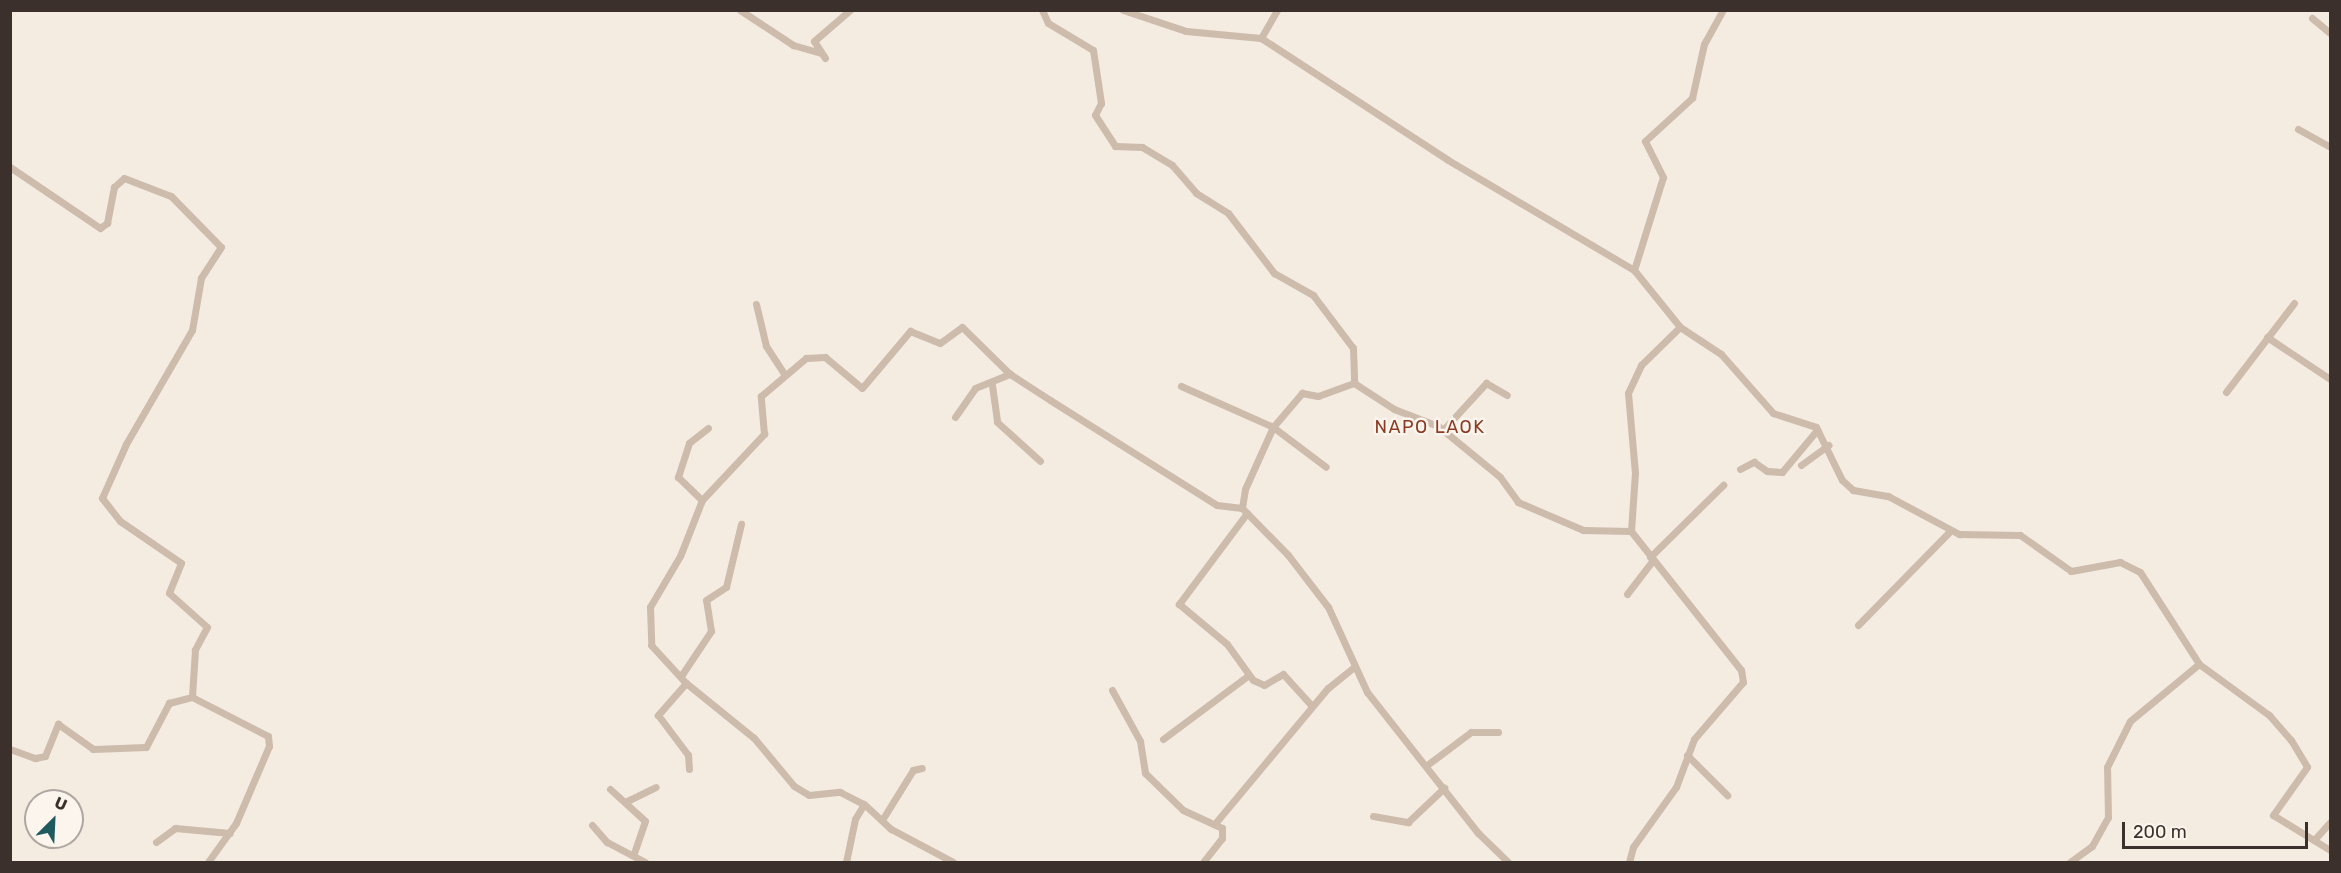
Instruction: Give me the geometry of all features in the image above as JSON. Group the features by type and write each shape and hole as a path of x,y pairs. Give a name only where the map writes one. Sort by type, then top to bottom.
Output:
{"street":[{"path":"740,10 793,45 823,55 815,40 850,10"},
{"path":"1042,10 1048,22 1093,50 1101,103 1095,115 1114,146 1142,147 1172,165 1196,194 1228,213 1274,273 1313,295 1353,348 1354,383"},
{"path":"1123,10 1186,31 1260,38 1448,160 1634,270 1680,327 1721,354 1773,413 1817,430 1828,445 1850,488 1894,499 1950,531 2011,531 2050,561 2078,573 2112,563 2134,568 2152,586 2199,664 2269,715 2305,760 2306,770 2272,812 2280,823 2331,850"},
{"path":"1260,38 1278,10"},
{"path":"1634,270 1663,177 1645,141 1692,98 1704,44 1723,10"},
{"path":"2312,18 2331,33"},
{"path":"2298,129 2331,147"},
{"path":"10,167 100,228 107,224 114,188 124,178 171,196 221,247 201,278 192,330 103,494 120,521 181,563 169,592 207,627 195,650 192,697"},
{"path":"2226,392 2294,303"},
{"path":"756,304 766,346 784,374"},
{"path":"953,862 882,820 864,804 833,789 812,796 794,786 754,738 683,680 651,645 650,606 680,556 702,500 759,444 767,423 760,398 784,374 806,358 825,357 862,388 910,331 940,343 962,327 1010,374 1217,505 1245,511 1322,599 1353,668 1444,788 1508,862"},
{"path":"1629,862 1633,847 1675,790 1687,756 1698,734 1736,693 1743,675 1631,531 1635,473 1628,393 1641,365 1680,327"},
{"path":"2267,337 2331,379"},
{"path":"955,417 975,388 992,385 1010,374"},
{"path":"1312,706 1282,674 1264,685 1249,675 1227,644 1179,602 1245,511 1245,489 1273,427 1304,392 1318,396 1354,383"},
{"path":"1354,383 1394,409 1443,430 1500,477 1518,502 1583,530 1631,531"},
{"path":"1443,430 1486,383 1507,395"},
{"path":"992,385 997,422 1040,461"},
{"path":"1181,386 1273,427 1326,467"},
{"path":"702,500 678,477 689,443 708,428"},
{"path":"1740,469 1754,462 1782,472 1817,430"},
{"path":"1801,465 1828,445"},
{"path":"1627,594 1651,558 1723,485"},
{"path":"689,769 688,755 658,715 683,680 711,631 706,600 710,593 726,587 741,524"},
{"path":"1858,625 1950,531"},
{"path":"2070,862 2092,846 2108,817 2107,767 2130,721 2199,664"},
{"path":"1216,821 1312,706 1353,668"},
{"path":"1163,739 1249,675"},
{"path":"1112,690 1140,741 1145,773 1183,810 1216,821 1223,835 1203,862"},
{"path":"10,749 32,758 45,756 58,724 93,749 146,747 169,703 192,697 267,736 269,746 230,833 208,862"},
{"path":"1426,765 1471,732 1498,732"},
{"path":"1687,756 1727,795"},
{"path":"882,820 913,770 922,768"},
{"path":"625,802 656,787"},
{"path":"1373,816 1408,822 1444,788"},
{"path":"610,789 645,823 633,855"},
{"path":"846,862 855,819 864,804"},
{"path":"2314,840 2331,822"},
{"path":"592,825 607,842 645,862"},
{"path":"156,842 175,828 230,833"}],"district":[{"name":"NAPO LAOK","path":"1430,427"}]}
